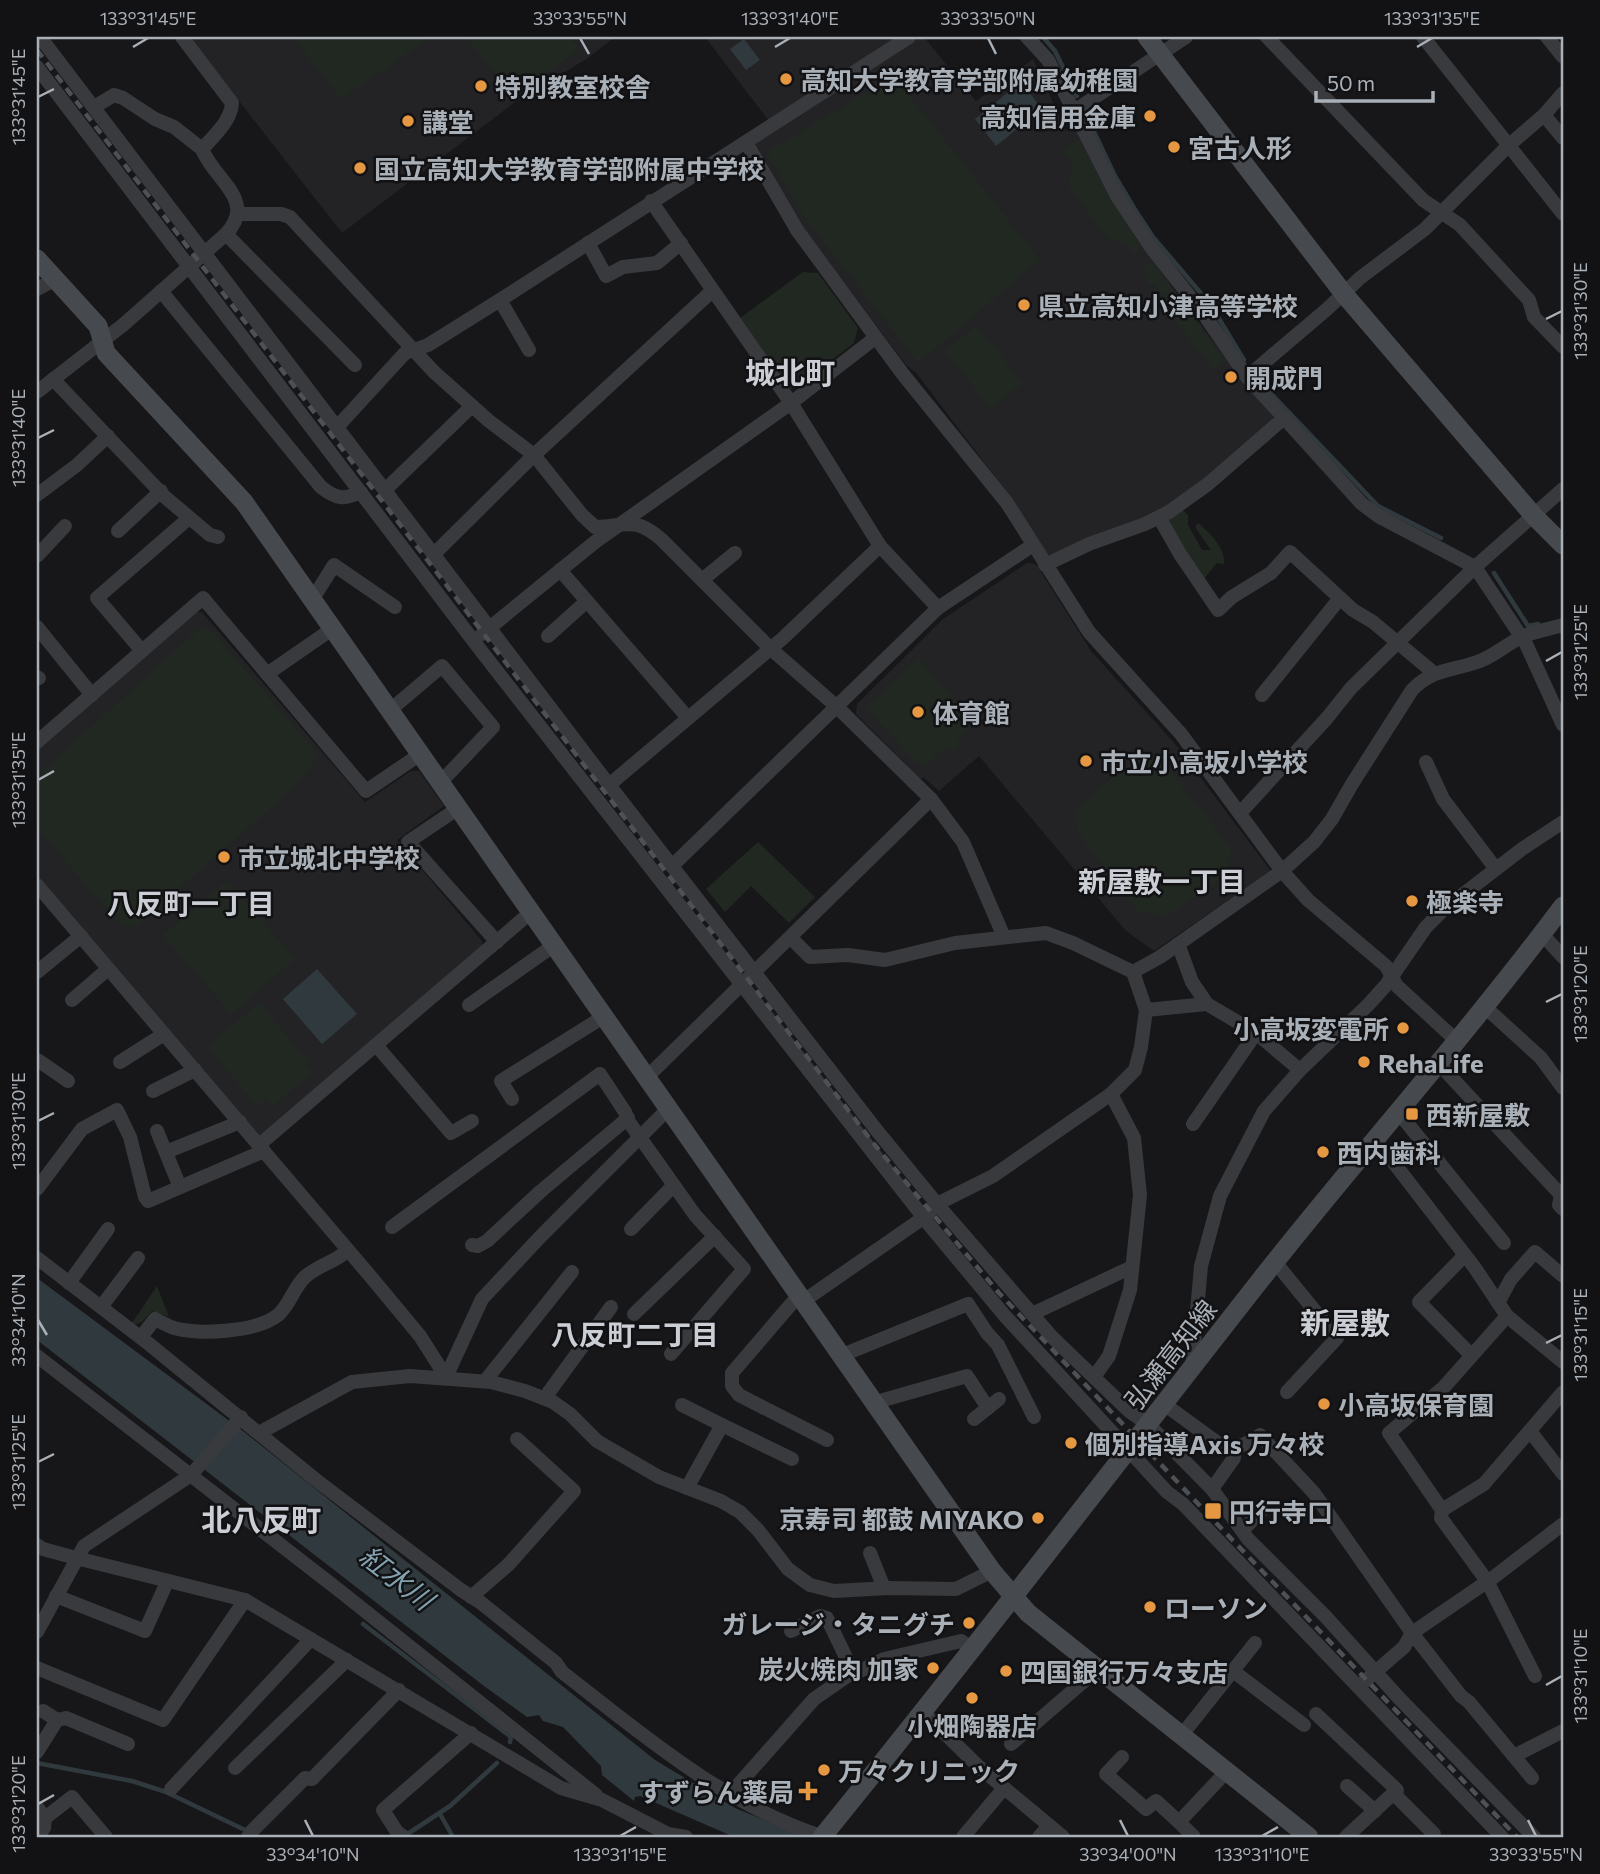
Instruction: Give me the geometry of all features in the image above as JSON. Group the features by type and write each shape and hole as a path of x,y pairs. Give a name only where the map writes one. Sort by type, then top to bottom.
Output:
{"street":[{"path":"40,37 609,785 937,1204 1052,1337 1129,1411 1149,1425 1212,1489 1264,1555 1534,1837"},
{"path":"182,37 232,103 230,114 202,149"},
{"path":"338,426 405,353 428,345 909,37"},
{"path":"1027,37 1048,60 1110,184 1129,216 1171,275 1203,313 1247,377 1362,504 1378,516 1475,567 1526,644 1563,725"},
{"path":"1147,37 1344,294 1534,516 1563,545"},
{"path":"1074,111 1186,37"},
{"path":"1266,37 1423,200 1460,225 1521,290 1529,300 1534,317 1563,347"},
{"path":"1423,37 1563,214"},
{"path":"1547,37 1563,57"},
{"path":"37,67 474,640 923,1218 1012,1324 1167,1492 1183,1504 1502,1837"},
{"path":"1247,377 1360,278 1424,229 1508,146 1544,115 1563,93"},
{"path":"37,392 102,342 236,223 235,199 202,149 174,127 155,119 121,97 114,95 94,107"},
{"path":"1544,115 1563,138"},
{"path":"746,142 793,224 875,338 1006,502 1089,632 1181,734 1282,871 1308,900 1386,966 1396,986 1457,1041"},
{"path":"651,201 791,403 880,546 937,608"},
{"path":"237,214 281,214 289,218 412,350 472,406 534,456 574,506 595,527 634,523 646,526 771,649 836,706 931,799 963,842 1004,937"},
{"path":"226,234 355,365"},
{"path":"588,243 606,276 623,267 657,263 681,243"},
{"path":"37,259 98,326 106,353 244,502 992,1571 1028,1613 1309,1837"},
{"path":"37,289 56,279"},
{"path":"161,291 321,487 339,498 349,498 361,492"},
{"path":"433,555 534,456 712,291"},
{"path":"499,300 529,349"},
{"path":"474,640 619,524 791,403 875,338"},
{"path":"53,379 189,518 210,535 218,537"},
{"path":"385,490 472,406"},
{"path":"1045,565 1089,544 1159,517 1208,484 1284,418"},
{"path":"37,495 77,465 107,436"},
{"path":"1240,813 1351,688 1475,567 1563,489"},
{"path":"118,531 162,491"},
{"path":"1159,517 1218,610 1232,597 1271,573 1290,552 1340,598 1434,673"},
{"path":"142,651 97,598 189,518"},
{"path":"37,556 65,526"},
{"path":"672,866 937,608 1033,545"},
{"path":"609,785 771,649 880,546"},
{"path":"702,580 735,552"},
{"path":"312,600 334,565 395,607"},
{"path":"560,570 688,718"},
{"path":"37,742 202,598 366,791 419,755"},
{"path":"1262,695 1340,598"},
{"path":"548,636 587,601"},
{"path":"1133,972 1282,871 1314,842 1332,819 1412,690 1434,673 1477,662 1501,652 1520,638 1563,625"},
{"path":"37,627 92,695"},
{"path":"267,674 332,629"},
{"path":"389,711 442,666 493,727 439,784"},
{"path":"1426,762 1443,799 1496,869"},
{"path":"646,1078 791,939 931,799"},
{"path":"457,809 408,842 497,942"},
{"path":"1192,1368 1201,1266 1220,1196 1264,1111 1300,1070 1368,1005 1426,927 1444,909 1522,849 1563,822"},
{"path":"37,885 420,1336 446,1377"},
{"name":"弘瀬高知線","path":"823,1837 1130,1450 1275,1262 1377,1141 1563,906"},
{"path":"37,1189 82,1129 117,1111 130,1137 148,1200 261,1148 530,913"},
{"path":"791,939 810,957 848,955 885,960 955,943 1046,933 1133,972 1146,1010 1139,1061 1135,1070 1111,1094 993,1176 937,1204 923,1218 800,1299 732,1373 732,1385 739,1395 827,1440"},
{"path":"1542,934 1563,957"},
{"path":"37,972 81,936"},
{"path":"1178,944 1192,982 1207,1004 1256,1033 1300,1070"},
{"path":"469,1004 553,946"},
{"path":"72,1000 108,969"},
{"path":"1146,1010 1207,1004"},
{"path":"1485,1007 1541,1058 1563,1088"},
{"path":"512,1099 501,1081 603,1017"},
{"path":"1193,1124 1256,1033"},
{"path":"120,1062 164,1034"},
{"path":"376,1045 451,1133 472,1121"},
{"path":"37,1061 68,1080"},
{"path":"1439,1064 1561,1195 1559,1205 1563,1209"},
{"path":"153,1091 195,1070"},
{"path":"392,1227 600,1074 673,1186 695,1215 744,1269 671,1354"},
{"path":"1094,1377 1109,1356 1130,1290 1140,1195 1134,1138 1111,1094"},
{"path":"446,1377 482,1299 668,1109"},
{"path":"1399,1113 1504,1243"},
{"path":"472,1245 478,1246 487,1241 541,1191 628,1118"},
{"path":"166,1152 240,1122"},
{"path":"157,1131 180,1187"},
{"path":"1377,1141 1465,1255 1507,1316 1563,1362"},
{"path":"631,1228 673,1186"},
{"path":"69,1283 107,1229"},
{"path":"634,1314 715,1236"},
{"path":"141,1337 155,1319 173,1328 200,1332 267,1322 281,1313 298,1284 306,1276 337,1260 348,1251"},
{"path":"1498,1303 1511,1279 1535,1252 1563,1276"},
{"path":"1465,1255 1419,1302 1471,1355"},
{"path":"37,1258 141,1337 238,1421 259,1433 316,1480 556,1663 573,1680 681,1765 787,1823 823,1837"},
{"path":"101,1307 138,1258"},
{"path":"1275,1262 1337,1338 1287,1392"},
{"path":"1032,1314 1132,1266"},
{"path":"485,1381 572,1272"},
{"path":"840,1356 968,1304 998,1345 1034,1417"},
{"path":"547,1399 549,1392 611,1307"},
{"path":"1507,1316 1444,1387 1389,1433 1442,1510 1441,1518 1487,1581 1535,1676"},
{"path":"37,1356 194,1472 602,1800"},
{"path":"259,1433 352,1382 410,1376 485,1381 547,1399 570,1414 597,1440 659,1477 721,1501 740,1512 758,1530 788,1569 804,1583 834,1591 956,1588 992,1571"},
{"path":"873,1404 967,1376 993,1404 974,1419"},
{"path":"1442,1510 1484,1484 1563,1392"},
{"path":"682,1405 792,1459"},
{"path":"1164,1405 1223,1447 1234,1448 1260,1434 1314,1493 1412,1633 1461,1696 1469,1702 1532,1778"},
{"path":"37,1632 80,1552 194,1472 238,1421"},
{"path":"687,1488 722,1425"},
{"path":"1530,1431 1563,1474"},
{"path":"471,1597 508,1565 573,1491 517,1439"},
{"path":"1212,1489 1234,1458 1234,1448"},
{"path":"1243,1530 1262,1510"},
{"path":"1358,1687 1404,1647 1412,1633 1563,1524"},
{"path":"37,1545 43,1549 80,1552 167,1581 245,1600 561,1788 602,1800 668,1834 684,1837"},
{"path":"870,1553 884,1588"},
{"path":"56,1595 145,1632 167,1581"},
{"path":"37,1668 163,1720 245,1600"},
{"path":"790,1631 820,1616 827,1618 853,1672"},
{"path":"171,1789 311,1639"},
{"path":"730,1794 814,1699 853,1672 884,1659 961,1641 972,1648"},
{"path":"1181,1736 1255,1643"},
{"path":"235,1768 347,1660"},
{"path":"1011,1744 1098,1670"},
{"path":"1233,1671 1304,1725"},
{"path":"248,1837 306,1778 312,1779 399,1690"},
{"path":"43,1711 57,1720 66,1718 128,1744"},
{"path":"922,1711 971,1760 1004,1788 1044,1832 1063,1837"},
{"path":"1316,1714 1396,1790 1346,1837"},
{"path":"37,1752 57,1720"},
{"path":"1514,1756 1563,1731"},
{"path":"402,1836 383,1810 471,1733"},
{"path":"1122,1757 1106,1774 1146,1809 1156,1801 1194,1837"},
{"path":"1179,1822 1226,1772"},
{"path":"1347,1786 1375,1811"},
{"path":"963,1837 1004,1788"},
{"path":"1393,1793 1434,1834"},
{"path":"37,1836 44,1828 41,1813 72,1797 106,1837"}],"shaded area":[{"name":"国立高知大学教育学部附属中学校","path":"189,37 615,37 588,58 514,103 342,233"},
{"path":"293,37 431,37 341,99"},
{"path":"466,37 569,37 579,49 514,99"},
{"name":"高知大学教育学部附属幼稚園","path":"705,37 901,37 769,121"},
{"name":"県立高知小津高等学校","path":"924,37 976,101 1033,59 1066,131 1072,126 1075,127 1140,243 1227,360 1273,416 1273,422 1176,501 1052,557 1048,556 1009,495 917,374 905,364 795,216 756,144 759,138"},
{"path":"894,76 1040,260 918,363 798,209 767,152"},
{"path":"1079,139 1141,247 1134,253 1127,245 1108,239 1068,185 1073,166 1069,157 1060,154"},
{"path":"1152,262 1226,361 1214,371 1160,300 1163,296 1154,283 1148,285 1143,267"},
{"path":"803,272 818,273 858,328 854,343 795,388 790,389 740,318"},
{"path":"977,325 1023,383 991,408 945,351"},
{"path":"1182,509 1188,515 1188,525 1202,550 1211,550 1195,527 1198,523 1220,546 1224,558 1224,564 1217,563 1203,580 1168,527 1168,514"},
{"name":"市立小高坂小学校","path":"1027,563 1036,564 1091,651 1176,745 1271,871 1154,951 1126,931 979,756 939,791 923,777 920,780 904,770 907,765 856,714 857,704 943,619"},
{"name":"市立城北中学校","path":"197,612 202,612 365,802 411,771 419,771 444,806 397,840 482,941 482,945 260,1135 37,875 37,750"},
{"path":"204,628 213,632 315,751 316,759 297,785 140,923 125,926 116,921 37,828 37,776 197,631"},
{"name":"体育館","path":"918,659 973,722 957,739 961,743 952,751 947,747 923,767 866,707"},
{"path":"1142,754 1158,756 1231,848 1227,874 1169,915 1139,912 1077,831 1075,809"},
{"path":"758,842 815,897 789,923 751,886 725,912 706,889"},
{"path":"227,880 295,959 231,1014 163,935"},
{"path":"259,1003 309,1062 307,1065 313,1072 273,1106 266,1099 257,1106 207,1047"},
{"path":"157,1286 169,1317 152,1311 142,1322 134,1325 132,1323"}],"water":[{"path":"744,39 760,60 746,70 730,49"},
{"path":"1021,82 1042,109 996,146 975,119"},
{"path":"317,969 357,1014 322,1044 283,999"},
{"name":"紅水川","path":"37,1278 243,1431 655,1760 735,1808 805,1837 734,1837 640,1796 635,1797 634,1801 602,1775 601,1766 563,1727 543,1721 539,1715 527,1717 484,1686 37,1340"}],"waterway":[{"path":"1043,37 1055,51 1077,96"},
{"path":"1087,117 1115,176 1134,208 1153,237 1210,304 1244,360"},
{"path":"1261,383 1378,506 1441,538"},
{"path":"1494,573 1528,626 1538,624"},
{"path":"363,1624 511,1737 510,1742"},
{"path":"37,1763 132,1781 166,1792 245,1830"},
{"path":"406,1835 450,1806 497,1763"},
{"path":"440,1814 453,1837"}],"railway":[{"path":"37,50 874,1144 999,1293 1517,1837"}],"place":[{"name":"高知大学教育学部附属幼稚園","path":"786,79"},
{"name":"特別教室校舎","path":"481,86"},
{"name":"高知信用金庫","path":"1150,116"},
{"name":"講堂","path":"408,121"},
{"name":"宮古人形","path":"1174,147"},
{"name":"国立高知大学教育学部附属中学校","path":"360,168"},
{"name":"県立高知小津高等学校","path":"1024,305"},
{"name":"開成門","path":"1231,377"},
{"name":"体育館","path":"918,712"},
{"name":"市立小高坂小学校","path":"1086,761"},
{"name":"市立城北中学校","path":"224,857"},
{"name":"極楽寺","path":"1412,901"},
{"name":"小高坂変電所","path":"1403,1028"},
{"name":"RehaLife","path":"1364,1062"},
{"name":"西新屋敷","path":"1412,1114"},
{"name":"西内歯科","path":"1323,1152"},
{"name":"小高坂保育園","path":"1324,1404"},
{"name":"個別指導Axis 万々校","path":"1071,1443"},
{"name":"円行寺口","path":"1213,1511"},
{"name":"京寿司 都鼓 MIYAKO","path":"1038,1518"},
{"name":"ローソン","path":"1150,1607"},
{"name":"ガレージ・タニグチ","path":"969,1623"},
{"name":"炭火焼肉 加家","path":"933,1668"},
{"name":"四国銀行万々支店","path":"1006,1671"},
{"name":"小畑陶器店","path":"972,1698"},
{"name":"万々クリニック","path":"824,1770"},
{"name":"すずらん薬局","path":"808,1791"}],"district":[{"name":"城北町","path":"790,371"},
{"name":"新屋敷一丁目","path":"1162,881"},
{"name":"八反町一丁目","path":"191,903"},
{"name":"新屋敷","path":"1345,1321"},
{"name":"八反町二丁目","path":"635,1334"},
{"name":"北八反町","path":"261,1518"}]}
